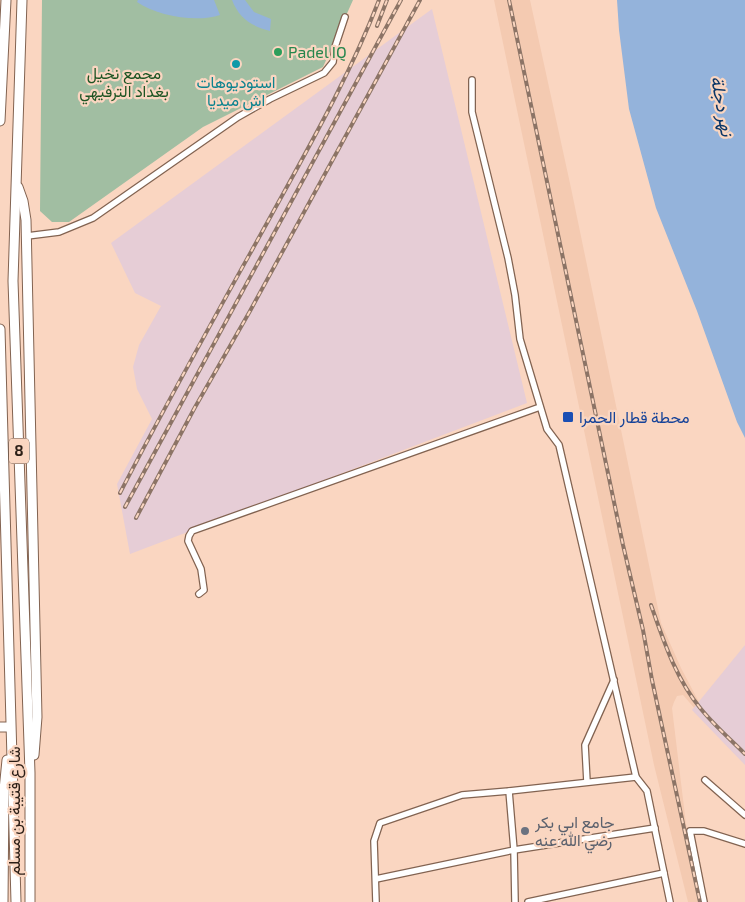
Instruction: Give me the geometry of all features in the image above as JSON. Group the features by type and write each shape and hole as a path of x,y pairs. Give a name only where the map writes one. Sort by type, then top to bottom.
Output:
{"highway":[{"path":"0,121 6,0"},
{"name":"شارع قتيبة بن مسلم","path":"22,0 13,281 30,773 30,902"},
{"path":"16,182 25,211 26,236 37,717 35,750 30,773"},
{"name":"شارع قتيبة بن مسلم","path":"0,329 16,902"},
{"path":"0,727 10,731 5,775 3,902"}],"street":[{"path":"26,236 59,232 93,218 238,117 324,73 333,62 335,47 345,17"},
{"path":"472,80 472,112 508,258 515,295 520,339 547,429 559,446 636,777 647,791 670,902"},
{"path":"199,594 204,590 203,580 188,541 192,531 540,407"},
{"path":"587,782 586,745 614,680"},
{"path":"376,902 374,841 380,823 462,795 636,777"},
{"path":"705,780 745,815"},
{"path":"509,791 514,850 515,902"},
{"path":"376,879 514,850 655,828"},
{"path":"704,902 690,831 704,831 745,844"},
{"path":"528,902 664,874"}],"shaded area":[{"path":"494,0 530,0 661,623 681,668 700,704 702,717 683,695 677,696 672,708 686,824 703,902 688,902 654,765"},
{"path":"432,9 527,403 130,554 117,484 152,419 137,389 133,367 139,345 161,306 135,293 111,243"},
{"path":"745,645 745,765 692,710"}],"green space":[{"name":"مجمع نخيل بغداد الترفيهي","path":"42,0 353,0 323,67 203,127 69,222 52,222 40,211"}],"water":[{"path":"138,0 214,0 220,15 200,18 177,17 145,7 137,2"},
{"path":"232,0 245,0 254,12 271,19 270,31 257,27 246,20 238,12"},
{"name":"نهر دجلة","path":"617,0 745,0 745,438 737,422 697,311 656,208 629,109"}],"railway":[{"path":"120,493 327,113 379,0"},
{"path":"377,26 387,0"},
{"path":"125,507 401,0"},
{"path":"136,518 194,409 250,311 420,0"},
{"path":"509,0 700,902"},
{"path":"651,605 672,660 684,685 706,715 745,754"}],"place":[{"name":"Padel IQ","path":"278,52"},
{"name":"استوديوهات اش ميديا","path":"236,64"},
{"name":"محطة قطار الحمرا","path":"568,417"},
{"name":"جامع ابي بكر رضي الله عنه","path":"525,831"}]}
